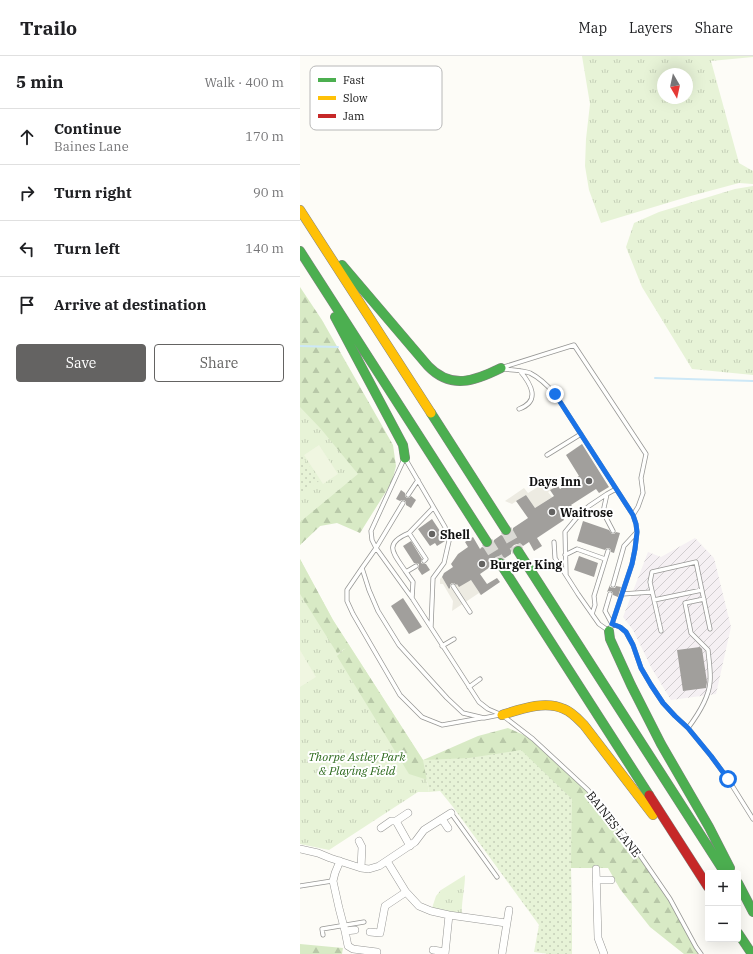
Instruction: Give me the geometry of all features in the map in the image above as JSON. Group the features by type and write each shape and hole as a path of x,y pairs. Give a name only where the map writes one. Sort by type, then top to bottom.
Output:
{"highway":[{"path":"300,210 506,530"},
{"path":"315,234 362,287 431,370 442,378 453,381 467,381 481,378 501,368"},
{"path":"300,251 487,542"},
{"path":"310,266 344,337 396,432 402,445 405,458"},
{"path":"518,550 723,870"},
{"path":"500,563 705,882"},
{"path":"611,628 610,639 631,685 661,744 709,827 731,870"},
{"path":"502,715 546,704 560,707 572,713 584,725 652,814 691,861"},
{"path":"741,889 753,912"},
{"path":"741,898 753,916"},
{"path":"741,938 752,954"}],"street":[{"path":"381,828 392,819 408,813"},
{"path":"300,849 318,853 361,868 369,869 379,866 410,846 424,830 451,813"},
{"path":"392,819 410,846"},
{"path":"442,819 448,828"},
{"path":"359,841 362,847 361,868"},
{"path":"340,861 333,880 348,946 353,949 377,952"},
{"path":"387,861 406,892 419,906 431,911 449,915 506,923"},
{"path":"596,869 598,938 604,954"},
{"path":"596,880 611,880"},
{"path":"370,932 380,933 386,906 406,892"},
{"path":"502,954 509,910"},
{"path":"433,950 445,953 449,915"},
{"path":"344,928 354,930"}],"lane":[{"path":"501,368 574,345 646,454 641,478 643,493 638,507 633,515"},
{"path":"501,368 520,370 530,373 548,386 555,394 633,515 637,532 635,549 632,564 611,628"},
{"path":"519,409 525,407 529,403 532,393 532,389 520,370"},
{"path":"547,455 581,434"},
{"path":"405,458 445,527 449,542 444,562 433,578 431,628"},
{"path":"376,548 372,540 371,531 405,458"},
{"path":"408,495 418,480"},
{"path":"566,575 565,532 579,515 589,506 616,488"},
{"path":"607,494 602,512 613,531"},
{"path":"403,503 376,548 347,590 347,601 356,620 400,695 422,717 442,725 502,715"},
{"path":"412,598 413,582 395,555 392,547 395,541 401,536 409,533 433,508"},
{"path":"613,585 624,546 637,532"},
{"path":"409,533 426,559 424,560"},
{"path":"554,542 555,558 599,624 611,628 620,627 626,632 633,645 641,668 663,703 688,728 711,756 728,779 753,819"},
{"name":"BAINES LANE","path":"376,548 412,598 479,702 488,709 502,715 533,739 588,790 633,845 670,899 700,954"},
{"path":"565,555 576,549 605,559"},
{"path":"592,614 595,604 594,596 608,551"},
{"path":"661,632 650,582 652,572 696,562 710,629"},
{"path":"406,572 416,566"},
{"path":"362,568 378,611 399,645 462,713 484,718"},
{"path":"453,586 470,612"},
{"path":"654,600 702,590"},
{"path":"622,594 652,592"},
{"path":"610,594 605,611 611,628"},
{"path":"688,728 698,714 709,690 710,681 708,650 691,633 684,603 704,599"},
{"path":"442,646 454,639"},
{"path":"468,687 480,679"},
{"path":"451,813 497,877"},
{"path":"300,886 333,880"},
{"path":"323,935 322,929 344,928 364,922"}],"shaded area":[{"path":"553,478 558,486 548,492 552,497 535,508 526,495 512,504 505,501 524,488 528,493"},
{"path":"695,538 714,558 731,627 716,694 671,700 652,669 633,630 623,617 648,552 661,557"},
{"path":"442,577 449,589 457,584 471,580 481,595 479,593 452,611 453,601 443,584 440,584 440,579"}],"green space":[{"path":"582,56 753,56 711,61 739,163 753,171 753,184 739,183 601,223 589,190 585,166 590,104"},
{"path":"753,186 753,375 692,369 642,287 626,247 634,223 659,212 735,189"},
{"path":"300,287 322,320 393,445 396,466 392,482 360,533 337,523 320,526 300,545 300,522 358,474 321,429 300,407"},
{"path":"300,371 371,467 320,526 300,545"},
{"path":"319,445 338,474 323,484 304,455"},
{"path":"300,453 319,481 302,493 300,490"},
{"name":"Thorpe Astley Park & Playing Field","path":"300,559 333,620 423,760 429,792 418,792 329,850 300,844"},
{"path":"300,559 333,620 423,760 478,736 508,728 533,739 588,790 633,845 670,899 701,954 684,954 650,927 620,889 608,868 571,868 572,954 546,954 547,908 544,817 409,774 337,656 346,648 337,653 300,594"},
{"path":"300,650 316,677 300,687"},
{"path":"521,750 572,799 572,954 549,954 534,952 539,925 440,791 429,792 423,760 469,758"},
{"path":"465,875 462,917 431,911 436,896 441,890"},
{"path":"300,944 343,948 342,954 300,954"}],"building":[{"path":"582,444 609,487 599,493 596,489 560,514 564,520 537,538 542,546 534,551 529,542 523,546 521,544 514,545 512,547 511,554 505,558 500,556 496,557 493,560 493,565 480,574 487,584 497,578 500,582 481,595 471,580 459,587 457,584 452,583 449,589 442,577 444,573 453,567 451,564 458,554 468,547 465,542 473,537 480,549 482,547 488,549 493,546 494,540 501,535 506,537 510,536 513,533 513,528 528,518 516,501 526,495 535,508 554,496 550,490 558,486 560,489 579,476 566,455"},
{"path":"401,490 405,493 407,498 411,496 416,500 411,508 406,505 404,500 400,501 396,499"},
{"name":"Shell","path":"432,519 445,541 437,546 435,543 430,546 418,529"},
{"path":"583,521 609,530 612,534 616,532 620,533 614,553 611,552 609,548 605,550 577,541"},
{"path":"411,541 422,559 421,563 426,564 430,570 422,575 418,569 419,564 414,563 403,546"},
{"path":"579,556 598,563 594,577 574,570"},
{"path":"610,585 610,587 613,588 616,586 621,587 618,597 613,595 611,591 607,592"},
{"path":"403,598 422,627 409,634 391,606"},
{"path":"700,647 702,649 707,682 706,688 683,691 677,650"}],"waterway":[{"path":"300,346 338,347"},
{"path":"655,378 753,381"}],"tunnel":[{"path":"506,530 518,551"},
{"path":"487,542 500,563"}],"traffic: fast":[{"path":"300,251 487,542"},
{"path":"342,265 428,366 437,374 454,381 463,381 482,377 501,368"},
{"path":"335,317 403,445 405,458"},
{"path":"431,413 506,530"},
{"path":"518,551 723,870"},
{"path":"500,563 649,795"},
{"path":"609,631 610,639 631,685 661,744 709,827 730,868"},
{"path":"741,889 753,912"},
{"path":"741,938 752,954"}],"traffic: slow":[{"path":"300,210 431,413"},
{"path":"502,715 541,705 557,706 570,712 584,725 653,815"}],"traffic: jam":[{"path":"649,795 705,882"}],"place":[{"name":"Days Inn","path":"589,481"},
{"name":"Waitrose","path":"552,512"},
{"name":"Shell","path":"432,534"},
{"name":"Burger King","path":"482,564"}],"route":[{"path":"555,394 633,515 636,524 637,532 632,564 612,624 620,627 626,632 633,645 641,668 663,703 688,728 728,779"}]}
